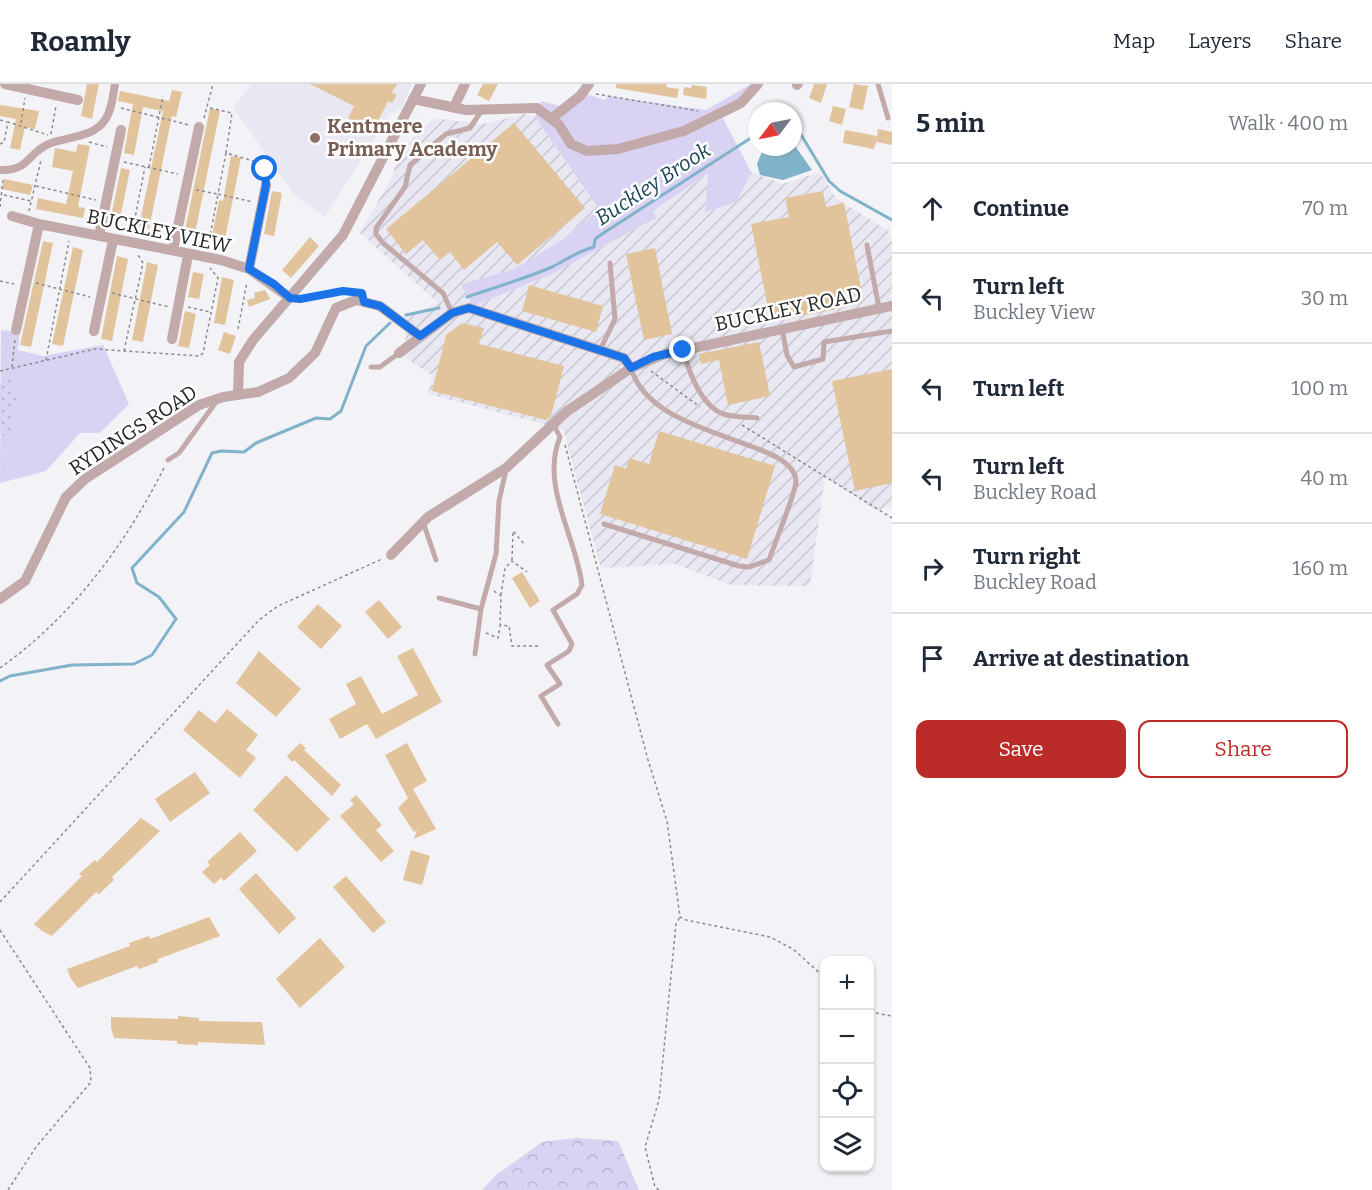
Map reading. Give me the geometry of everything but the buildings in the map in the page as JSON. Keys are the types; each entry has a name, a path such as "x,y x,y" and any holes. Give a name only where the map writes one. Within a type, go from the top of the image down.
{"street":[{"path":"5,84 78,100"},
{"path":"2,170 19,169 45,146 74,138 105,121 115,84"},
{"path":"238,395 239,362 343,235 421,84"},
{"path":"454,107 465,84"},
{"path":"413,99 482,110 537,108 559,125 570,144 587,151 618,149 654,141 717,117 741,104 758,84"},
{"path":"551,119 586,88"},
{"path":"173,250 198,128"},
{"path":"99,236 121,130"},
{"path":"249,269 266,185"},
{"name":"BUCKLEY VIEW","path":"12,216 113,240 173,250 249,269 274,284 290,298"},
{"path":"16,330 39,224"},
{"path":"94,331 113,240"},
{"path":"172,339 188,255"},
{"name":"RYDINGS ROAD","path":"0,599 25,581 66,497 85,479 199,405 219,398 258,392 289,378 315,353 336,308 356,300 380,306 420,336"},
{"name":"BUCKLEY ROAD","path":"392,555 423,522 507,468 590,394 653,357 892,306"},
{"path":"399,353 452,313 469,308 624,358 631,368"}],"lane":[{"path":"878,84 888,118"},
{"path":"452,313 443,293 383,243 376,234 376,228 405,187 410,165 446,134 470,128 482,110"},
{"path":"867,245 879,309"},
{"path":"599,351 615,318 610,263"},
{"path":"782,329 787,355 794,368 823,359 824,342 892,331"},
{"path":"683,350 700,392 711,406 723,414 757,418"},
{"path":"371,367 380,367 399,353"},
{"path":"604,524 739,566 762,564 769,560 796,482 791,468 777,456 694,427 664,412 634,381 631,368"},
{"path":"168,460 179,453 219,398"},
{"path":"554,424 560,437 553,458 560,510 582,585 577,594 553,610 572,644 569,651 547,665 560,684 541,696 558,724"},
{"path":"475,654 477,628 496,554 499,501 507,468"},
{"path":"423,522 436,560"},
{"path":"439,598 481,609"}],"path":[{"path":"111,105 198,128 202,126 213,84"},
{"path":"586,88 698,111"},
{"path":"27,89 20,128 51,136 59,95"},
{"path":"148,168 163,96"},
{"path":"0,371 95,349 200,356 204,353 218,278 205,258 232,113 210,108"},
{"path":"0,120 21,124"},
{"path":"0,144 4,142 8,122"},
{"path":"74,138 218,194 262,204"},
{"path":"27,220 45,146"},
{"path":"226,153 258,162 265,169 266,185"},
{"path":"124,351 143,263 130,242 145,167"},
{"path":"0,207 3,195 2,170"},
{"path":"35,186 106,202"},
{"path":"3,195 32,201"},
{"path":"46,360 72,231"},
{"path":"238,329 249,269"},
{"path":"0,281 211,313"},
{"path":"290,298 300,299 343,291 353,292"},
{"path":"12,368 16,330"},
{"path":"642,363 706,412"},
{"path":"740,423 892,518"},
{"path":"560,437 567,448 648,760 667,821 680,917 676,924 659,1100 645,1147 655,1187 659,1190"},
{"path":"0,668 46,630 103,570 146,504 168,460"},
{"path":"477,628 498,638 505,568 512,561 513,531 525,545"},
{"path":"0,902 259,620 278,606 392,555"},
{"path":"512,561 527,572"},
{"path":"487,588 501,596"},
{"path":"500,625 509,627 512,646 539,646"},
{"path":"680,917 770,937 793,949 820,973"},
{"path":"0,930 90,1068 91,1082 36,1147 8,1190"},
{"path":"874,1013 892,1016"}],"shaded area":[{"name":"Kentmere Primary Academy","path":"252,84 412,84 401,109 391,113 325,217 295,196 233,107"},
{"path":"524,114 535,117 599,209 563,239 515,270 462,284 473,306 552,274 655,218 653,211 708,173 705,212 737,202 751,172 782,184 820,172 837,199 889,231 892,242 892,507 875,510 825,476 810,586 731,585 675,564 601,568 563,429 428,394 432,375 405,358 406,316 438,303 360,233 393,175 397,153 434,118 483,124"}],"green space":[{"path":"751,84 739,101 687,135 723,118 751,172 737,202 705,212 708,173 653,211 656,218 552,274 473,306 461,284 515,269 563,239 599,209 535,117 541,101 571,109 587,94 605,100 608,96 706,110"},
{"path":"1,330 20,332 18,350 43,356 103,345 129,404 100,433 80,433 46,471 0,483"},
{"path":"13,379 16,400 9,436 3,436 3,427 0,427 0,383"},
{"path":"577,1138 618,1141 639,1190 482,1190 495,1176 542,1142"}],"water":[{"path":"760,156 802,156 812,170 783,180 760,175 757,164"}],"waterway":[{"name":"Buckley Brook","path":"802,136 829,181 840,191 892,220"},
{"name":"Buckley Brook","path":"467,297 552,267 577,253 594,247 595,239 605,232 748,140"},
{"name":"Buckley Brook","path":"406,315 439,308"},
{"name":"Buckley Brook","path":"0,681 10,676 72,665 134,664 152,655 176,619 159,597 137,583 132,568 184,512 212,453 244,452 256,443 316,418 330,419 341,411 366,346 390,323"}],"place":[{"name":"Kentmere Primary Academy","path":"315,138"}],"route":[{"path":"265,169 266,185 249,269 274,284 290,298 300,299 343,291 362,293 364,302 380,306 420,336 452,313 469,308 592,350 624,358 631,368 653,357 683,350"}]}
